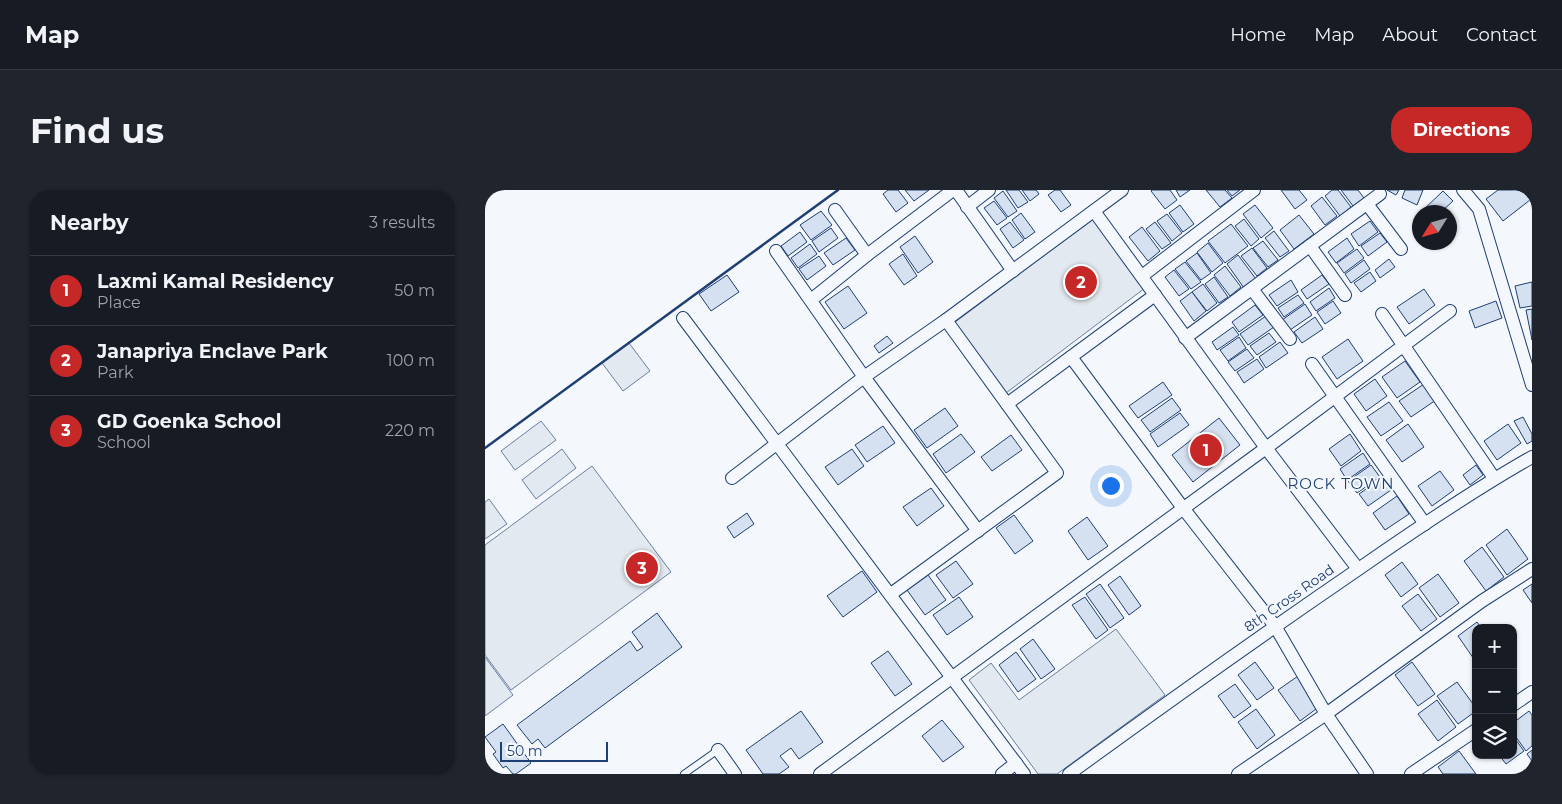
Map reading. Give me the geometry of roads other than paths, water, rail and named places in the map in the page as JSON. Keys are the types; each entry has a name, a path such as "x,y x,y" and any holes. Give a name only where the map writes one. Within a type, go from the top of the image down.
{"street":[{"path":"811,300 867,255 954,190 1013,271"},
{"path":"967,207 989,190"},
{"path":"731,478 864,377 946,320 1122,190"},
{"path":"1142,276 1254,190"},
{"path":"1463,190 1479,209 1532,385"},
{"path":"1185,338 1380,194"},
{"path":"1367,204 1401,249"},
{"path":"835,210 867,255"},
{"path":"1094,211 1185,338 1358,569"},
{"path":"1310,246 1345,295"},
{"path":"776,252 864,377 978,531"},
{"path":"1252,289 1290,339"},
{"path":"1007,404 1155,295"},
{"path":"820,774 1267,448 1450,311"},
{"path":"1382,314 1495,478"},
{"path":"683,318 1024,774"},
{"path":"891,594 1057,473 946,320"},
{"path":"1071,357 1183,508 1275,626 1326,714 1367,774"},
{"path":"1312,364 1425,524"},
{"name":"8th Cross Road","path":"1069,774 1275,626 1358,569 1495,478 1532,457"},
{"path":"1238,774 1326,714 1482,600 1532,570"},
{"path":"1517,702 1532,692"},
{"path":"1411,774 1472,733"},
{"path":"717,750 735,774"},
{"path":"1002,774 1016,763"}],"lane":[{"path":"684,774 717,750"}],"place":[{"name":"Janapriya Enclave Park","path":"1081,282"},
{"name":"Laxmi Kamal Residency","path":"1206,450"},
{"name":"GD Goenka School","path":"642,568"}],"district":[{"name":"ROCK TOWN","path":"1341,484"}]}
